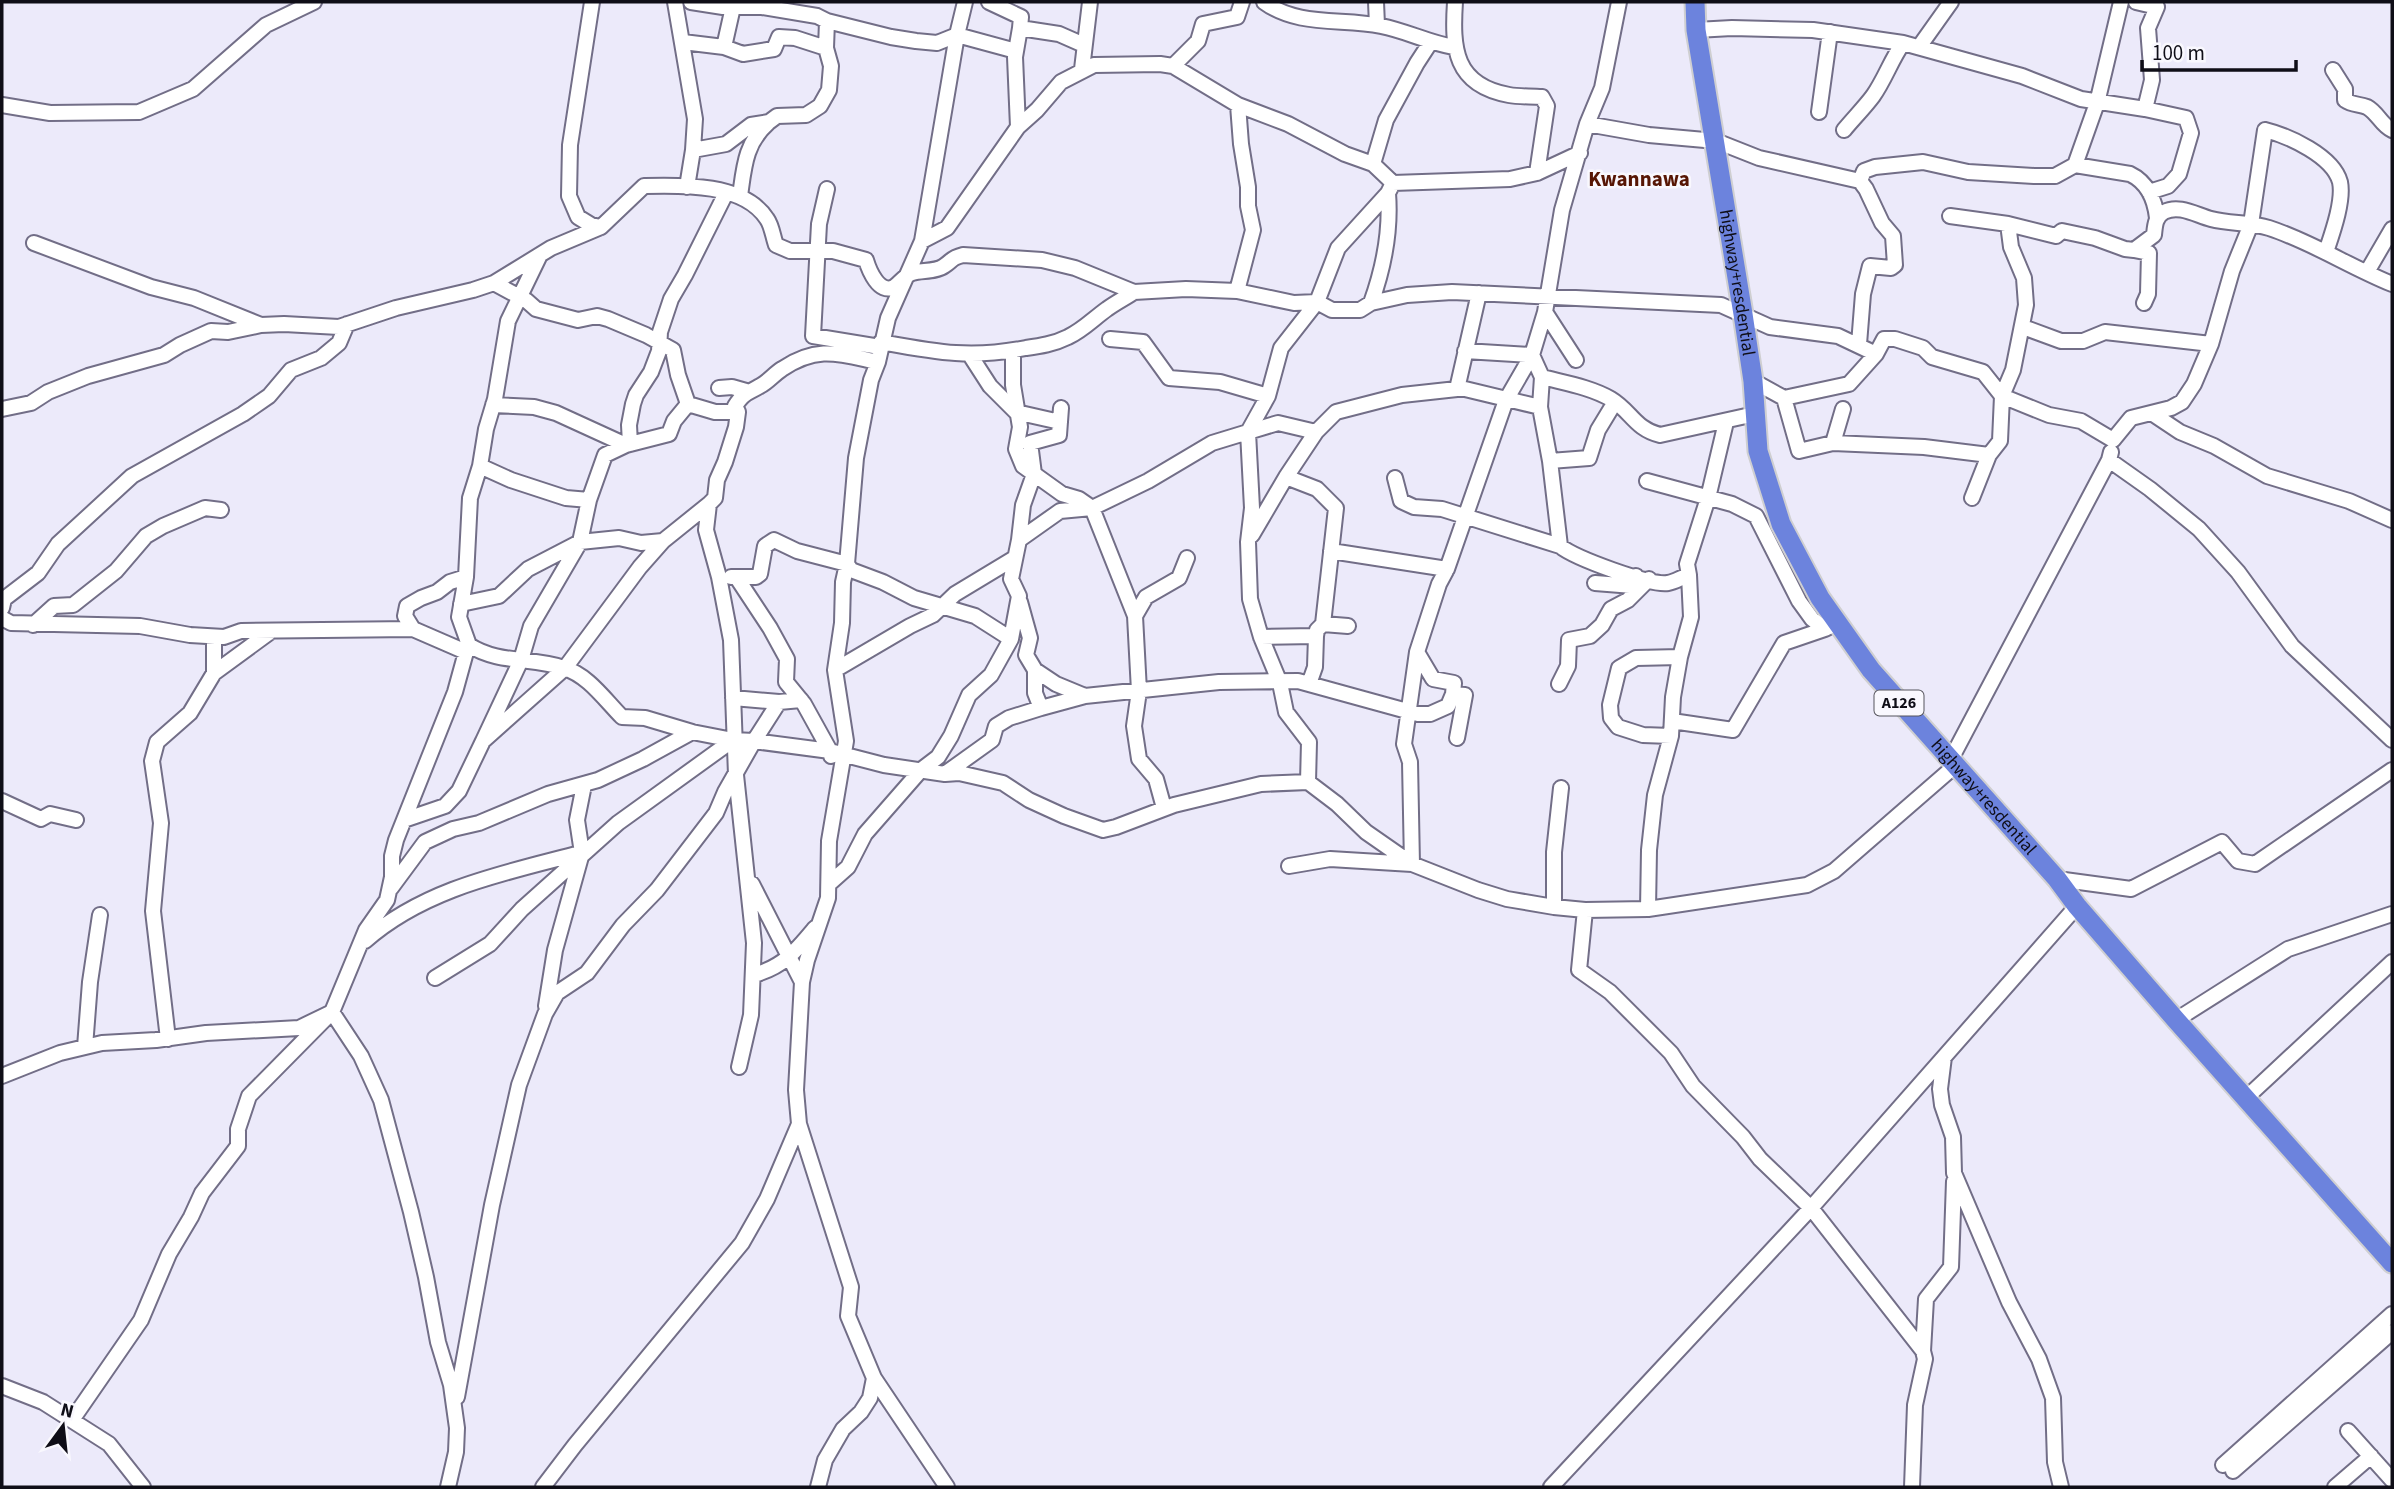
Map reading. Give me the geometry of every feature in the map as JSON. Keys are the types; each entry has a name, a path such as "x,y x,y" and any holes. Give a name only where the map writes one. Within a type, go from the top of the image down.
{"highway":[{"name":"highway+resdential","path":"1695,2 1696,30 1753,381 1758,451 1781,524 1820,598 1831,626 2057,879 2077,906 2176,1020 2392,1264"}],"street":[{"path":"2,105 50,113 139,112 193,89 266,25 314,2"},
{"path":"592,2 570,145 569,196 578,216 591,225 601,226"},
{"path":"675,2 694,105 694,150 687,187"},
{"path":"691,2 822,13 891,37 937,43 957,35 1016,51"},
{"path":"837,754 846,741 835,670 842,623 843,582 847,564 856,458 871,380 893,303 909,274 922,241 965,2"},
{"path":"989,2 1084,45"},
{"path":"1082,69 1090,2"},
{"path":"1173,66 1198,41 1203,23 1237,17 1242,2"},
{"path":"1264,2 1302,17 1377,25 1408,32 1430,43 1454,47"},
{"path":"1376,2 1377,25"},
{"path":"1455,2 1454,47 1466,75 1480,85 1509,95 1542,97 1547,106 1537,173"},
{"path":"1412,864 1410,762 1404,744 1417,652 1506,400 1532,355 1545,312 1562,210 1587,124 1602,88 1619,2"},
{"path":"1919,47 1951,2"},
{"path":"2075,165 2097,103 2120,2"},
{"path":"2136,2 2157,7 2148,28 2152,80 2145,109"},
{"path":"724,47 733,7"},
{"path":"628,444 633,404 651,372 671,299 733,195 756,133 777,116 806,115 820,106 829,90 831,66 822,13"},
{"path":"1018,127 1016,51 1021,15"},
{"path":"1696,30 1744,28 1830,32 1903,43 2022,76 2097,103 2186,118 2191,133 2179,174 2168,186 2149,192"},
{"path":"1818,112 1830,32"},
{"path":"683,42 724,47 743,54 774,49 779,37 795,38 826,48"},
{"path":"1373,163 1386,120 1416,63 1430,43"},
{"path":"1844,130 1872,97 1882,82 1889,63 1903,43"},
{"path":"922,241 947,228 1018,127 1061,82 1094,65 1160,64 1173,66 1238,105 1288,124 1345,154 1373,163 1390,188 1389,227 1383,270 1371,303"},
{"path":"2333,70 2345,89 2345,100 2365,106 2392,130"},
{"path":"1237,292 1254,230 1248,206 1238,105"},
{"path":"694,150 726,144 751,125 769,122"},
{"path":"1587,124 1682,139 1716,141 1759,158 1860,181 1867,189 1882,223 1893,236 1895,265 1891,268 1870,266 1863,294 1859,344"},
{"path":"2097,429 2115,426 2131,418 2152,414 2182,402 2194,384 2211,344 2232,271 2251,224 2265,130 2282,134 2311,150 2332,169 2340,182 2339,204 2326,252"},
{"path":"1308,782 1308,742 1286,712 1280,683 1261,637 1250,599 1248,542 1252,508 1248,432 1268,396 1281,348 1317,302 1338,248 1390,188 1510,179 1537,173 1580,153"},
{"path":"1860,181 1864,171 1910,162 1941,164 1968,172 2034,176 2055,176 2075,165 2130,174 2149,192 2157,218 2154,235 2134,250"},
{"path":"2168,186 2182,209"},
{"path":"2,409 31,403 48,392 88,376 164,355 211,331 228,332 261,325 284,324 339,327 396,308 494,283 551,248 601,226 644,187 707,187 733,195 762,212 769,222 776,245 790,251 819,250 866,260 870,272 880,286 886,288 894,287 909,274 943,267 951,258 963,255 1042,260 1075,268 1134,292"},
{"path":"827,190 819,224 813,336 924,351 991,355 1067,338 1089,326 1107,309 1134,292 1166,289 1237,292 1294,303 1317,302 1332,310 1360,310 1371,303 1407,295 1479,293 1721,305 1770,327 1838,336 1876,354"},
{"path":"2157,218 2168,210 2182,209 2211,219 2276,230 2392,284"},
{"path":"1950,216 2008,224 2056,236 2062,231 2073,233 2110,242 2125,249 2149,253 2148,294 2144,303"},
{"path":"1972,498 1989,455 2000,441 2002,396 2012,370 2026,305 2024,278 2011,247 2008,224"},
{"path":"2367,272 2392,229"},
{"path":"34,243 151,286 194,298 261,325"},
{"path":"72,1420 141,1320 169,1254 202,1193 238,1146 238,1129 249,1096 332,1013 366,930 387,900 392,856 455,692 467,649 459,618 466,577 470,498 494,405 508,321 540,256"},
{"path":"494,283 536,309 578,320 597,316 608,319 673,350 688,404"},
{"path":"1457,389 1479,293"},
{"path":"1545,312 1576,360"},
{"path":"2,608 4,599 38,573 58,544 132,476 243,414 269,396 291,370 321,358 339,343 347,324"},
{"path":"2023,327 2061,341 2083,341 2105,332 2211,344"},
{"path":"1110,339 1143,342 1169,378 1220,382 1268,396"},
{"path":"1753,381 1784,398 1849,384 1876,354 1884,339 1895,339 1923,348 1932,357 1983,372 2002,396 2049,415 2071,418 2097,429 2113,440"},
{"path":"1013,351 1016,412 1020,427 1016,449 1023,467 1062,494 1079,499 1092,508 1135,616 1139,691 1134,726 1139,759 1156,779 1164,808"},
{"path":"1465,351 1532,355"},
{"path":"483,741 565,668 640,567 663,541 715,498 717,480 736,427 738,412 735,406 746,391 760,386 782,369 816,354 827,352 878,362"},
{"path":"970,355 990,386 1016,412 1061,415 1059,435 1030,443 1034,474 1023,506 1011,579 1019,596 1030,638 1026,655 1035,670 1056,684 1085,696"},
{"path":"1532,355 1542,377 1540,407 1550,461 1560,547"},
{"path":"1542,377 1598,391 1615,401 1645,432 1660,435 1755,414"},
{"path":"719,388 732,387 746,391"},
{"path":"1248,542 1316,432 1336,412 1392,397 1457,389 1540,407"},
{"path":"1784,398 1799,451 1833,443 1924,446 1989,455"},
{"path":"1550,461 1589,458 1598,429 1615,401"},
{"path":"688,404 715,412 738,412"},
{"path":"404,820 444,806 459,790 521,660 531,626 580,542 589,500 605,455 628,444 669,434 674,421 688,404"},
{"path":"494,405 534,407 556,413 628,444"},
{"path":"1833,443 1843,409"},
{"path":"2152,414 2180,432 2214,446 2267,476 2349,501 2392,520"},
{"path":"2,618 11,623 33,625 140,626 190,635 224,637 241,631 413,629 495,658 565,668 586,680 622,717 645,718 692,732 733,740 837,754 945,774 959,773 1003,783 1029,800 1103,830 1116,828 1164,808 1261,784 1308,782 1337,804 1366,832 1412,864 1507,899 1586,910 1648,909 1807,885 1834,871 1953,763 2109,460 2113,440 2131,418"},
{"path":"1648,909 1649,850 1655,795 1672,729 1673,697 1691,617 1687,564 1708,498 1726,422"},
{"path":"1019,540 1060,511 1092,508 1148,481 1212,443 1278,423 1316,432"},
{"path":"2109,460 2159,495 2199,529 2238,572 2292,646 2392,740"},
{"path":"480,466 511,480 566,498 589,500"},
{"path":"1286,477 1317,489 1336,508 1315,667 1308,684"},
{"path":"1395,478 1401,501 1414,507 1442,509 1560,547 1596,564 1642,577 1668,583 1689,575"},
{"path":"1647,481 1732,504 1756,516 1799,601 1812,619 1831,626"},
{"path":"709,504 706,530 719,577 731,640 733,740 754,943 751,1015 739,1067"},
{"path":"33,625 54,606 73,605 116,571 146,536 205,508 221,510"},
{"path":"461,604 499,596 528,569 580,542 619,538 641,543 663,541"},
{"path":"719,577 756,578 760,574 765,546 774,540 797,551 847,564 851,570 914,598 975,616 1012,639"},
{"path":"1331,551 1447,569"},
{"path":"1135,616 1146,597 1179,578 1187,558"},
{"path":"835,670 933,615 955,594 1013,559"},
{"path":"413,629 405,615 407,606 421,597 437,592 450,582 466,577"},
{"path":"1595,583 1633,586 1642,577"},
{"path":"1559,684 1569,666 1569,640 1590,636 1602,625 1611,609 1628,600 1642,577"},
{"path":"737,578 787,659 786,682 837,754 840,781 829,841 828,898 802,982 796,1090 799,1125 851,1287 848,1316 874,1378 947,1487"},
{"path":"830,883 848,867 865,834 921,770 938,757 950,740 969,695 991,675 1012,639 1019,596"},
{"path":"1261,637 1348,626"},
{"path":"1680,657 1636,658 1619,668 1610,705 1611,718 1618,727 1643,735 1672,729 1733,730 1784,643 1831,626"},
{"path":"168,1039 153,911 161,823 152,761 157,742 190,713 214,673 270,632"},
{"path":"214,636 214,673"},
{"path":"945,774 992,740 996,726 1009,718 1085,696 1219,682 1298,681 1409,712 1430,714 1448,706 1454,694 1454,683 1433,679 1417,652"},
{"path":"1035,670 1035,694 1041,708"},
{"path":"1454,694 1465,695 1457,738"},
{"path":"733,698 779,702 801,700"},
{"path":"454,1406 492,1205 519,1085 545,1014 557,993 587,974 623,925 657,890 716,813 725,792 779,702"},
{"path":"388,892 425,842 453,829 510,812 548,794 584,785 643,759 692,732"},
{"path":"435,978 490,944 522,909 618,822 733,740"},
{"path":"2057,879 2131,889 2222,842 2238,861 2255,864 2392,770"},
{"path":"545,1014 555,950 582,853 577,820 584,785"},
{"path":"1553,907 1561,788"},
{"path":"2,801 41,819 50,814 76,820"},
{"path":"359,946 376,931 432,898 476,880 582,853"},
{"path":"1289,866 1331,859 1412,864"},
{"path":"748,877 802,982"},
{"path":"1551,1487 1811,1208 2077,906"},
{"path":"1586,910 1579,970 1610,992 1671,1053 1693,1086 1744,1137 1760,1159 1811,1208 1923,1352"},
{"path":"2176,1020 2288,949 2392,914"},
{"path":"85,1047 90,982 100,915"},
{"path":"754,975 774,970 791,957 820,922"},
{"path":"2246,1098 2392,962"},
{"path":"2,1076 60,1053 85,1047 206,1033 299,1028 332,1013"},
{"path":"332,1013 361,1056 381,1100 426,1277 438,1342 452,1385 457,1428 456,1452 448,1487"},
{"path":"1912,1487 1915,1405 1925,1359 1923,1352 1926,1299 1951,1267 1953,1138 1942,1105 1940,1089 1945,1056"},
{"path":"543,1487 742,1243 766,1199 799,1125"},
{"path":"1954,1173 2009,1302 2039,1359 2053,1398 2055,1462 2061,1487"},
{"path":"2392,1314 2228,1468 2392,1332"},
{"path":"818,1487 825,1460 843,1429 861,1412 870,1398 874,1378"},
{"path":"2,1386 43,1402 109,1444 143,1487"},
{"path":"2348,1431 2392,1480"},
{"path":"2335,1487 2371,1456"}],"district":[{"name":"Kwannawa","path":"1639,179"}]}
